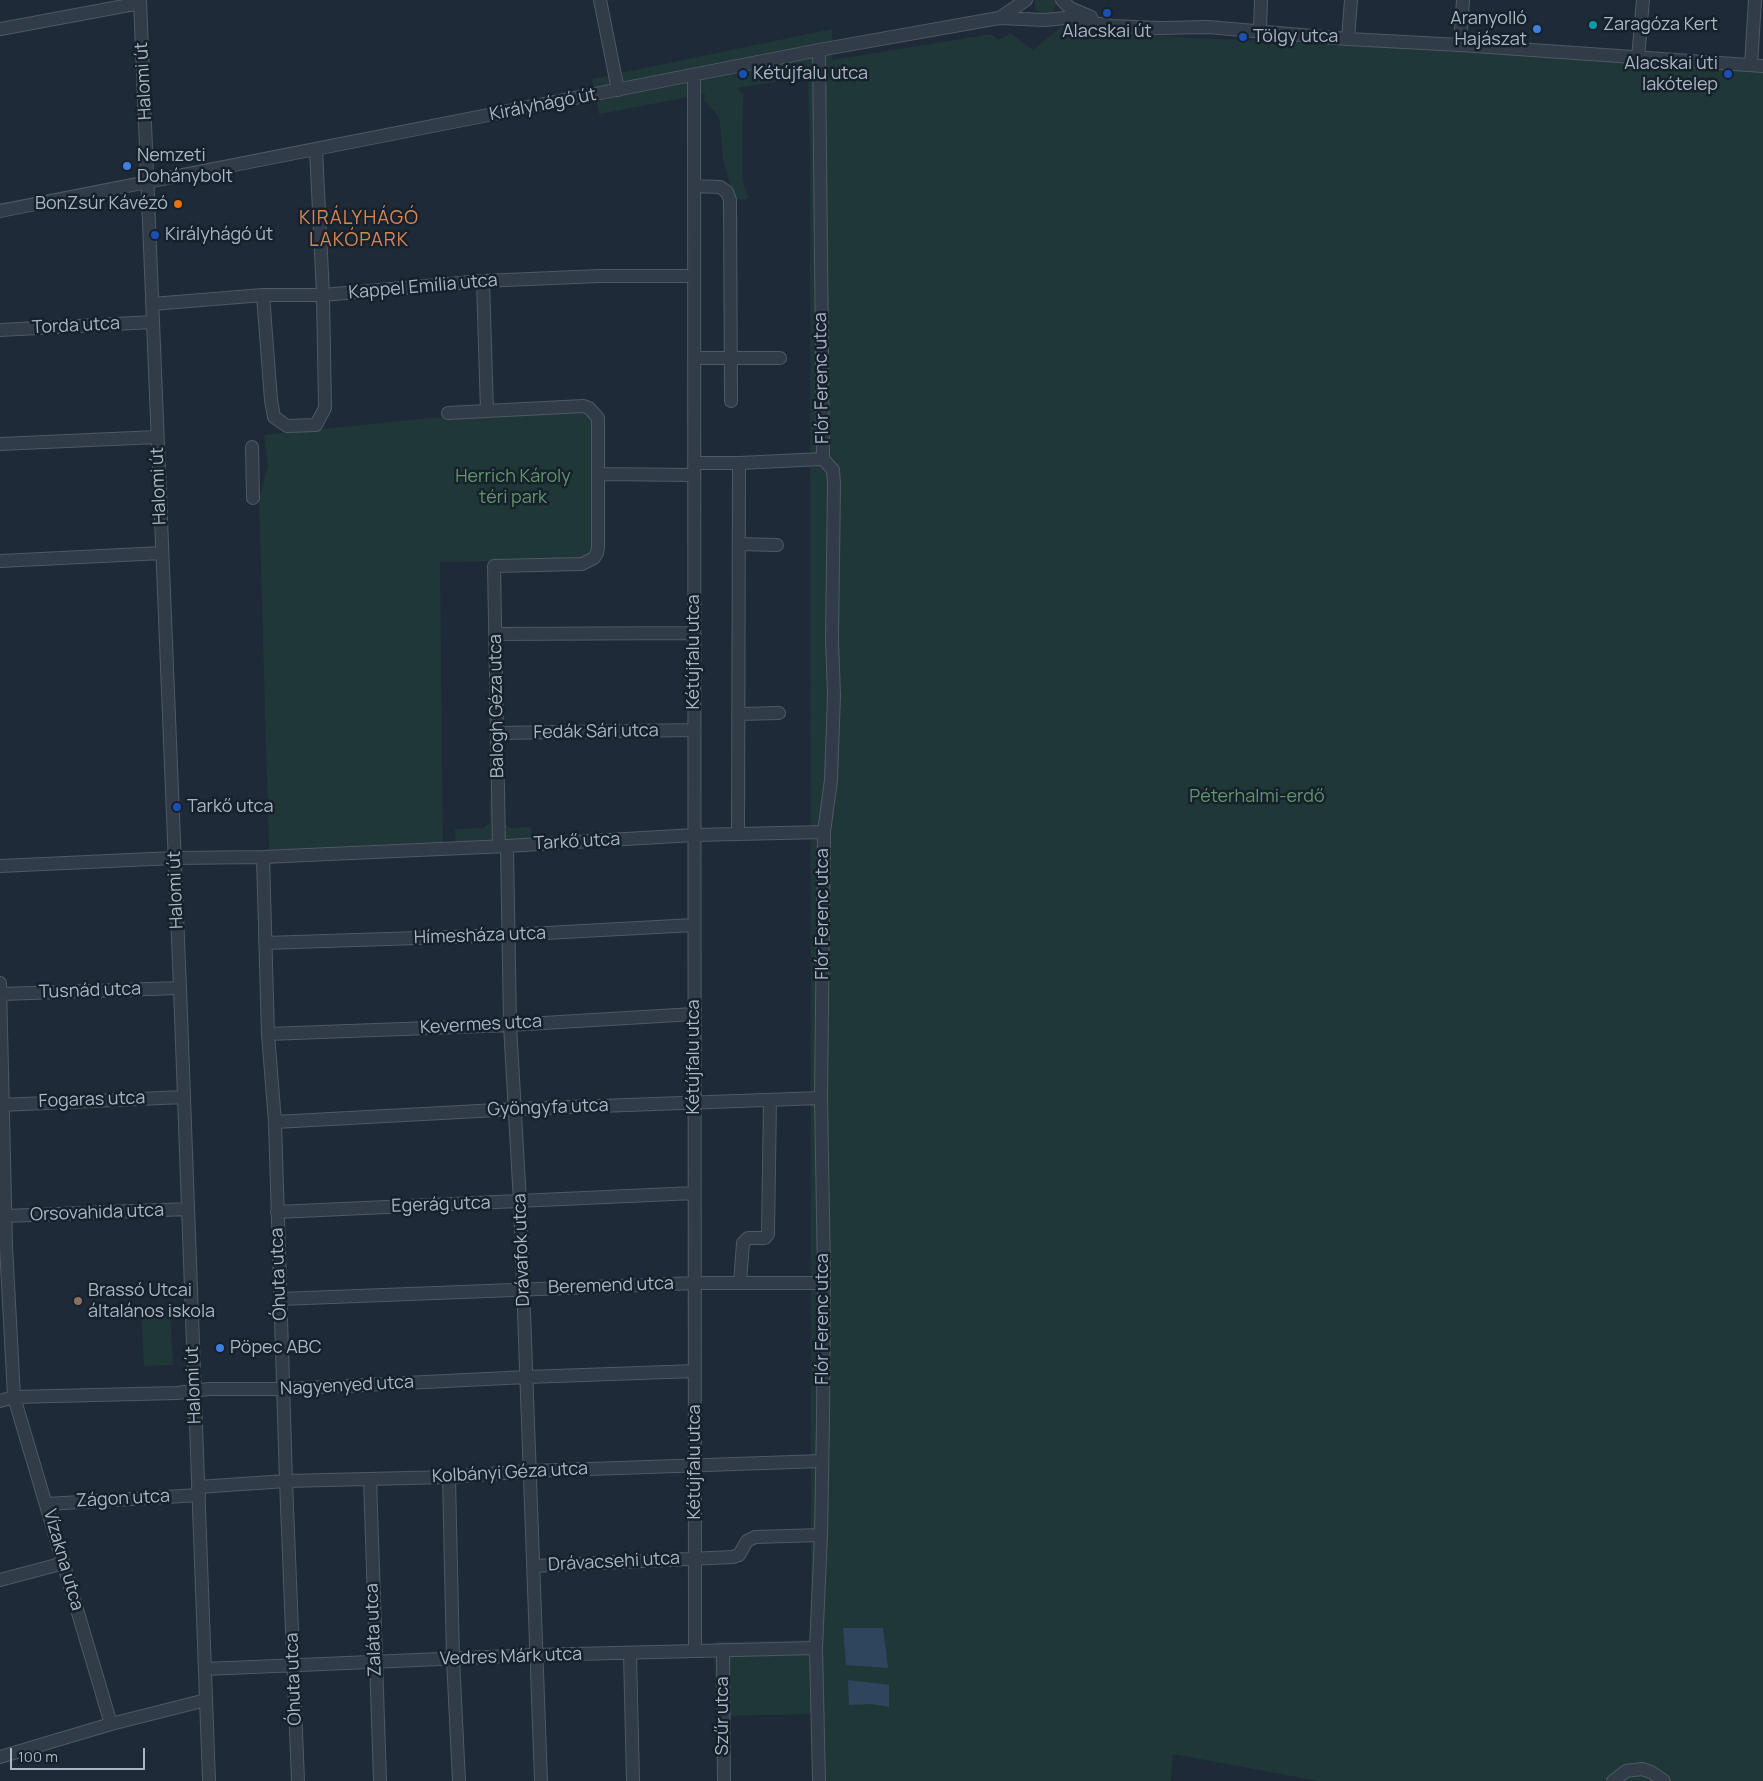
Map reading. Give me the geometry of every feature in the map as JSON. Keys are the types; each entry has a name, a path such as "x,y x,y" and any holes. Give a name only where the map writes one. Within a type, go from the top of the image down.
{"street":[{"path":"600,0 618,90"},
{"name":"Királyhágó út","path":"999,18 1028,0 1031,13 1043,19"},
{"path":"1043,19 1058,14 1062,6 1062,0"},
{"path":"1062,0 1076,11 1092,17 1163,23 1185,28"},
{"path":"1260,31 1261,0"},
{"path":"1348,39 1351,0"},
{"path":"1460,45 1464,0"},
{"path":"1638,58 1643,0"},
{"path":"1043,19 1065,18 1110,26 1208,27 1348,39 1757,66 1755,0"},
{"path":"0,29 140,1"},
{"name":"Halomi út","path":"140,1 180,988 209,1781"},
{"name":"Királyhágó út","path":"0,212 819,50 999,18 1043,19"},
{"name":"Flór Ferenc utca","path":"819,50 823,459 833,470 834,484 832,640 834,695 830,780 824,832 822,1461 816,1648 819,1781"},
{"name":"Kétújfalu utca","path":"694,75 695,1651"},
{"path":"263,296 274,417 287,426 316,425 325,408 323,295 316,149"},
{"path":"694,186 720,187 727,192 730,200 731,401"},
{"name":"Kappel Emília utca","path":"152,304 263,296 323,295 483,281 599,276 694,276"},
{"path":"483,281 487,411"},
{"name":"Torda utca","path":"0,330 153,322"},
{"path":"694,358 780,358"},
{"path":"448,413 583,406 590,408 598,418 598,474 694,469 739,463 823,459"},
{"path":"0,444 157,436"},
{"path":"252,447 253,498"},
{"path":"738,834 739,463"},
{"name":"Balogh Géza utca","path":"503,846 494,566 582,564 594,558 598,548 598,474"},
{"path":"739,544 777,545"},
{"path":"0,561 162,552"},
{"path":"496,634 694,633"},
{"path":"738,714 779,713"},
{"name":"Fedák Sári utca","path":"498,733 694,730"},
{"name":"Tarkő utca","path":"0,866 174,858 263,857 694,835 824,832"},
{"name":"Drávafok utca","path":"503,846 509,935 510,1025 516,1109 531,1471 540,1781"},
{"name":"Óhuta utca","path":"263,857 268,1034 275,1122 286,1481 298,1781"},
{"name":"Hímesháza utca","path":"265,943 509,935 694,925"},
{"name":"Vízakna utca","path":"0,983 1,1105 5,1216 3,1247 14,1397 111,1724"},
{"name":"Tusnád utca","path":"1,994 180,988"},
{"name":"Kevermes utca","path":"268,1034 510,1025 694,1014"},
{"name":"Fogaras utca","path":"1,1105 184,1096"},
{"name":"Gyöngyfa utca","path":"275,1122 516,1109 822,1098"},
{"path":"740,1283 743,1243 748,1238 765,1238 768,1234 770,1100"},
{"name":"Egerág utca","path":"277,1212 694,1193"},
{"name":"Orsovahida utca","path":"5,1216 188,1209"},
{"name":"Beremend utca","path":"280,1300 694,1283 823,1283"},
{"name":"Nagyenyed utca","path":"0,1401 14,1397 284,1389 695,1371"},
{"name":"Kolbányi Géza utca","path":"198,1491 286,1481 449,1477 531,1471 822,1461"},
{"path":"449,1477 453,1659 459,1781"},
{"name":"Zaláta utca","path":"370,1479 380,1781"},
{"name":"Zágon utca","path":"46,1504 198,1491"},
{"name":"Drávacsehi utca","path":"533,1566 737,1556 742,1552 747,1542 755,1537 821,1534"},
{"path":"0,1580 64,1563"},
{"name":"Vedres Márk utca","path":"205,1668 375,1663 535,1655 816,1648"},
{"name":"Szűr utca","path":"723,1650 724,1781"},
{"path":"630,1653 633,1781"},
{"path":"0,1757 111,1724 206,1700"},
{"path":"1613,1780 1626,1771 1642,1769 1651,1772 1664,1781"}],"green space":[{"path":"1034,0 1056,0 1056,6 1051,13 1042,14 1035,9"},
{"name":"Péterhalmi-erdő","path":"1061,27 1190,38 1348,44 1763,72 1763,1781 1318,1781 1173,1754 1171,1781 812,1781 811,1714 716,1716 714,1642 811,1640 810,159 808,77 737,88 743,94 742,173 744,187 749,198 744,200 736,199 732,194 723,158 720,123 718,116 704,100 705,94 599,114 592,79 832,29 832,60 991,34 998,40 1010,33 1033,50"},
{"name":"Herrich Károly téri park","path":"581,410 592,417 593,552 583,559 440,562 443,842 269,850 259,500 268,465 264,435 430,418"},
{"path":"489,799 495,799 497,844 456,846 455,829 483,828 490,822"},
{"path":"505,810 506,825 510,828 531,827 532,843 502,844 501,811"},
{"path":"170,1309 173,1365 144,1366 141,1310"}],"water":[{"path":"843,1628 883,1628 888,1668 846,1665"},
{"path":"848,1680 889,1685 889,1707 872,1704 849,1705"}],"place":[{"name":"Alacskai út","path":"1107,13"},
{"name":"Zaragóza Kert","path":"1593,25"},
{"name":"Aranyolló Hajászat","path":"1537,29"},
{"name":"Tölgy utca","path":"1243,37"},
{"name":"Kétújfalu utca","path":"743,74"},
{"name":"Alacskai úti lakótelep","path":"1728,74"},
{"name":"Nemzeti Dohánybolt","path":"127,166"},
{"name":"BonZsúr Kávézó","path":"178,204"},
{"name":"Királyhágó út","path":"155,235"},
{"name":"Tarkő utca","path":"177,807"},
{"name":"Brassó Utcai általános iskola","path":"78,1301"},
{"name":"Pöpec ABC","path":"220,1348"}],"district":[{"name":"KIRÁLYHÁGÓ LAKÓPARK","path":"359,230"}]}
